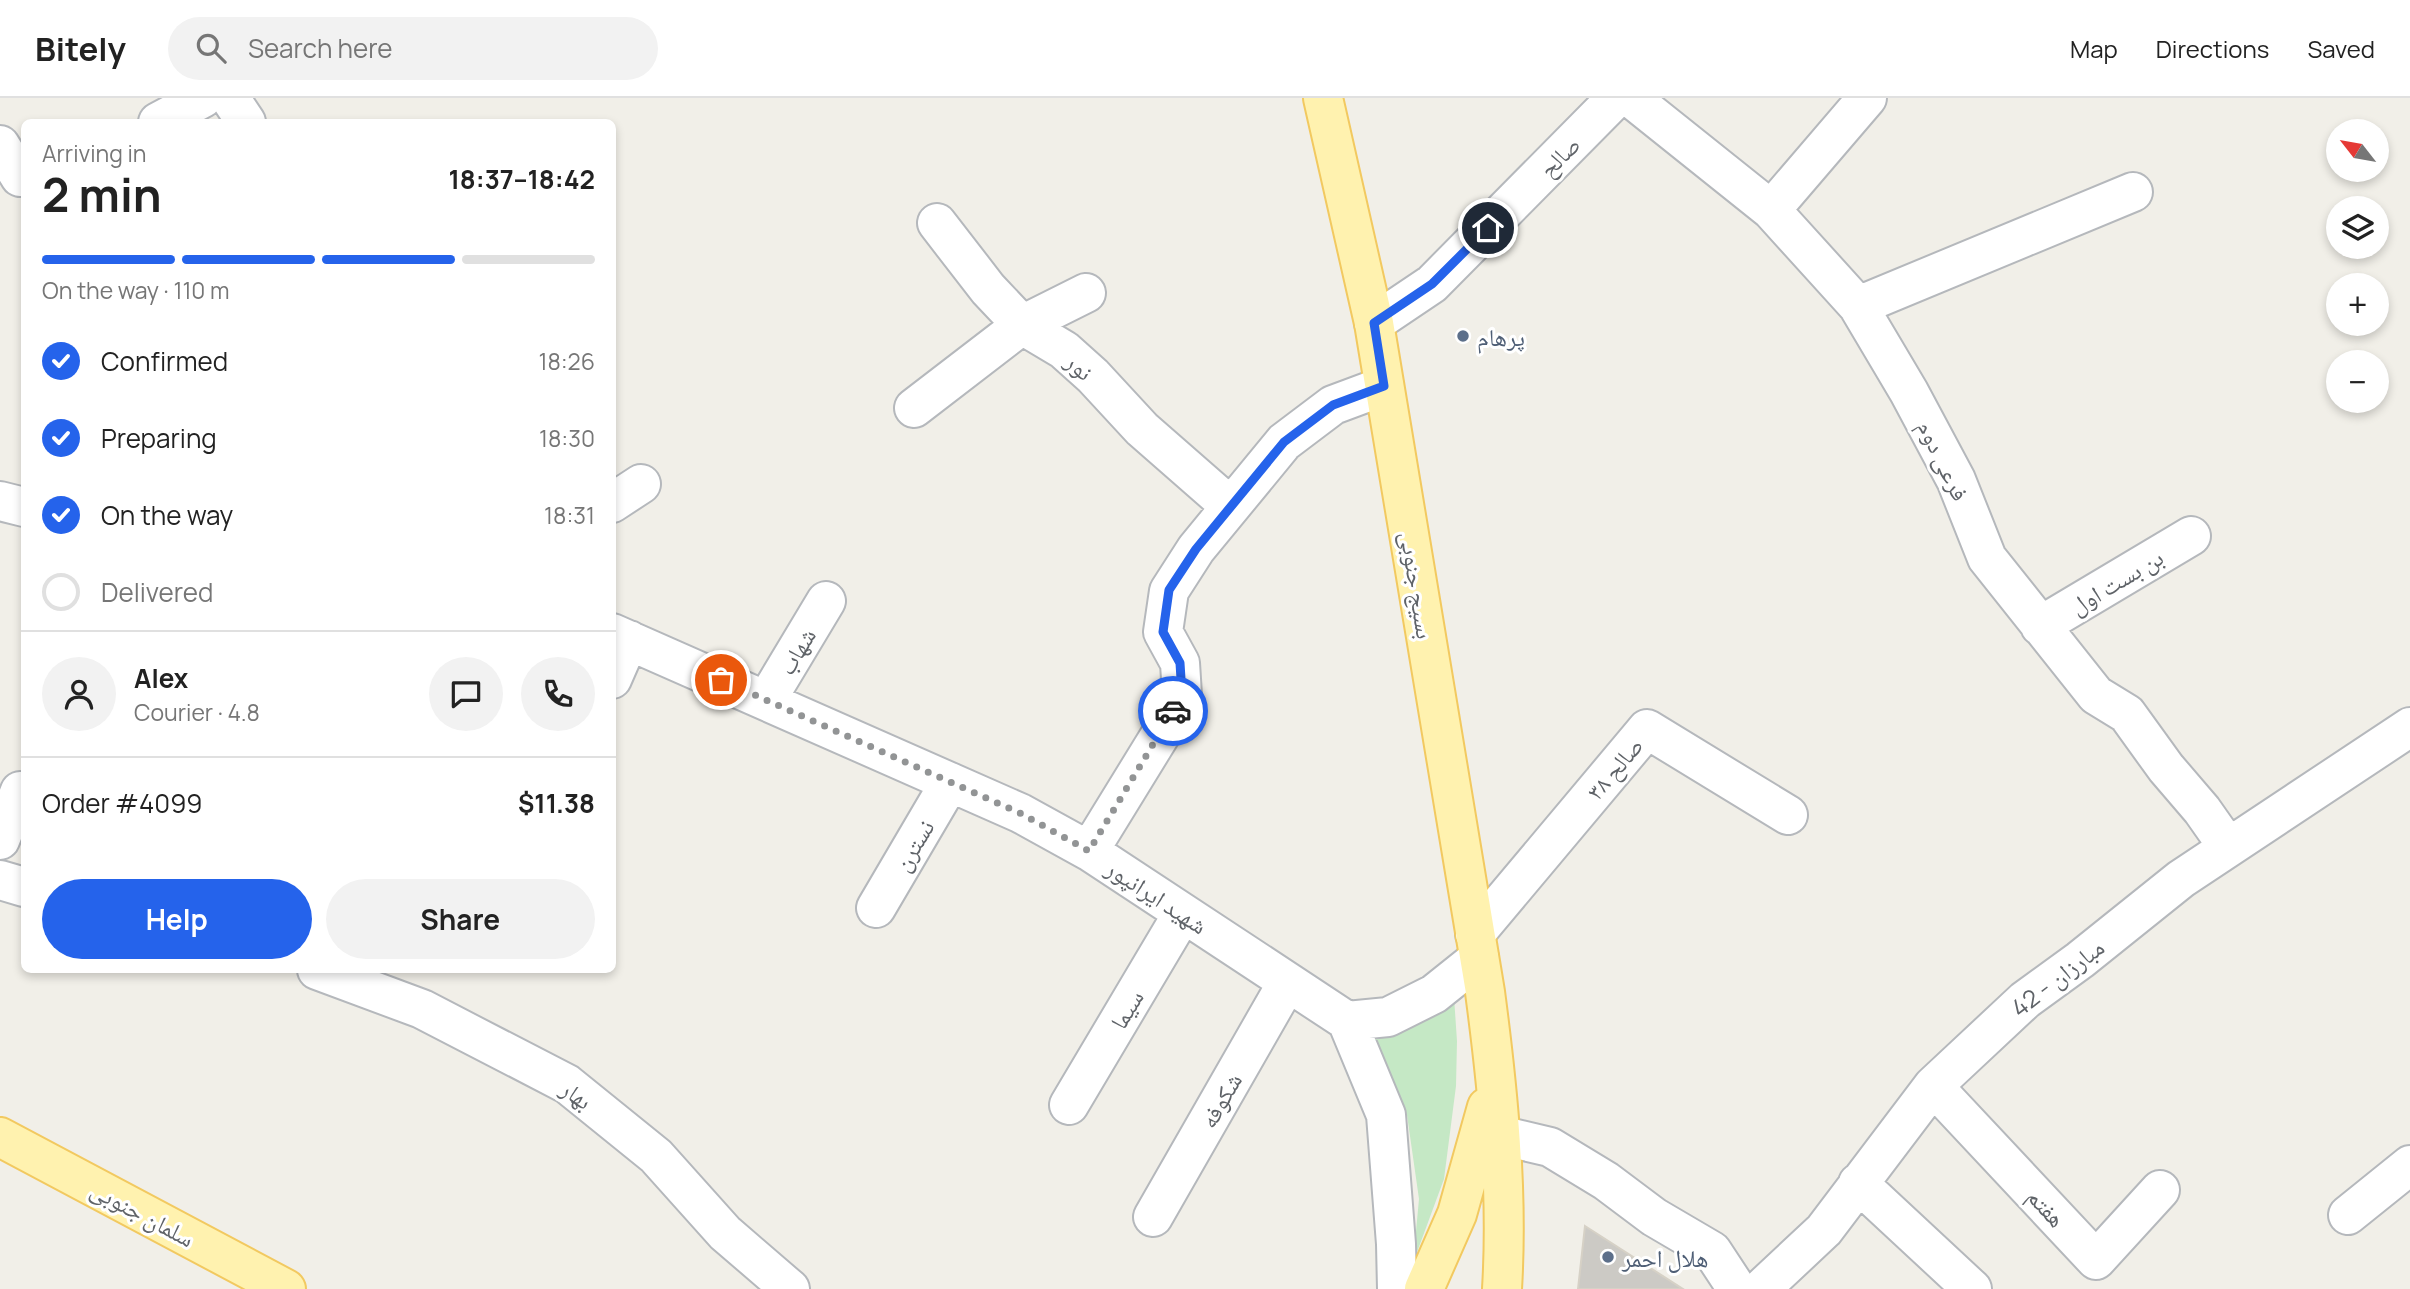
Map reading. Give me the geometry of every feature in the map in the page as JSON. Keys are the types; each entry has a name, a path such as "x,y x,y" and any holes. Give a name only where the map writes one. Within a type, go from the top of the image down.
{"main road":[{"name":"بسیج جنوبی","path":"1324,98 1374,323 1477,946 1496,1074 1505,1242 1502,1289"},
{"path":"1424,1289 1457,1214 1496,1074"},
{"name":"سلمان جنوبی","path":"0,1137 286,1289"}],"street":[{"path":"164,119 203,98"},
{"path":"230,98 244,119"},
{"name":"صالح","path":"1374,323 1432,284 1616,98"},
{"name":"فرعی دوم","path":"1631,98 1772,210 1858,306 1909,392 1956,480 1987,558 2096,695 2127,714 2165,768 2202,810 2228,847"},
{"path":"1772,210 1867,98"},
{"path":"0,145 15,178"},
{"path":"1858,306 2133,192"},
{"name":"نور","path":"936,223 988,289 1022,325 1064,350 1093,376 1142,429 1230,506"},
{"path":"914,408 1022,325 1086,293"},
{"path":"1089,851 1182,695 1180,663 1163,632 1169,590 1196,549 1284,442 1333,405 1384,386"},
{"path":"0,501 21,507"},
{"name":"بن بست اول","path":"2040,626 2191,536"},
{"name":"شهاب","path":"766,701 826,601"},
{"path":"616,660 621,636"},
{"name":"شهید ایرانپور","path":"621,636 1020,813 1089,851 1347,1021"},
{"name":"مبارزان - 42","path":"1761,1289 1824,1230 1933,1086 2025,1000 2080,960 2181,879 2410,727"},
{"name":"صالح ۳۸","path":"1477,946 1647,729 1788,814"},
{"name":"نسترن","path":"876,908 950,782"},
{"path":"0,840 20,791"},
{"path":"0,880 21,886"},
{"name":"سیما","path":"1069,1105 1183,913"},
{"path":"1397,1289 1386,1115 1347,1021 1388,1017 1434,994 1477,946"},
{"name":"بهار","path":"325,973 422,1009 567,1084 656,1156 725,1233 790,1289"},
{"name":"شکوفه","path":"1153,1217 1287,983"},
{"name":"هفتم","path":"1933,1086 2096,1259 2160,1190"},
{"path":"1499,1135 1550,1147 1606,1181 1654,1217 1712,1251 1737,1289"},
{"path":"2348,1215 2410,1165"},
{"path":"1858,1183 1972,1289"}],"green space":[{"path":"1454,997 1456,1086 1444,1179 1413,1263 1419,1199 1407,1115 1374,1037"}],"building":[{"name":"هلال احمر","path":"1585,1226 1683,1289 1578,1289"}],"way so far":[{"path":"721,680 1020,813 1089,851 1173,711"}],"place":[{"name":"پرهام","path":"1463,336"},
{"name":"هلال احمر","path":"1608,1257"}],"route":[{"path":"1173,711 1182,695 1180,663 1163,632 1169,590 1196,549 1284,442 1333,405 1384,386 1374,323 1432,284 1488,228"}]}
